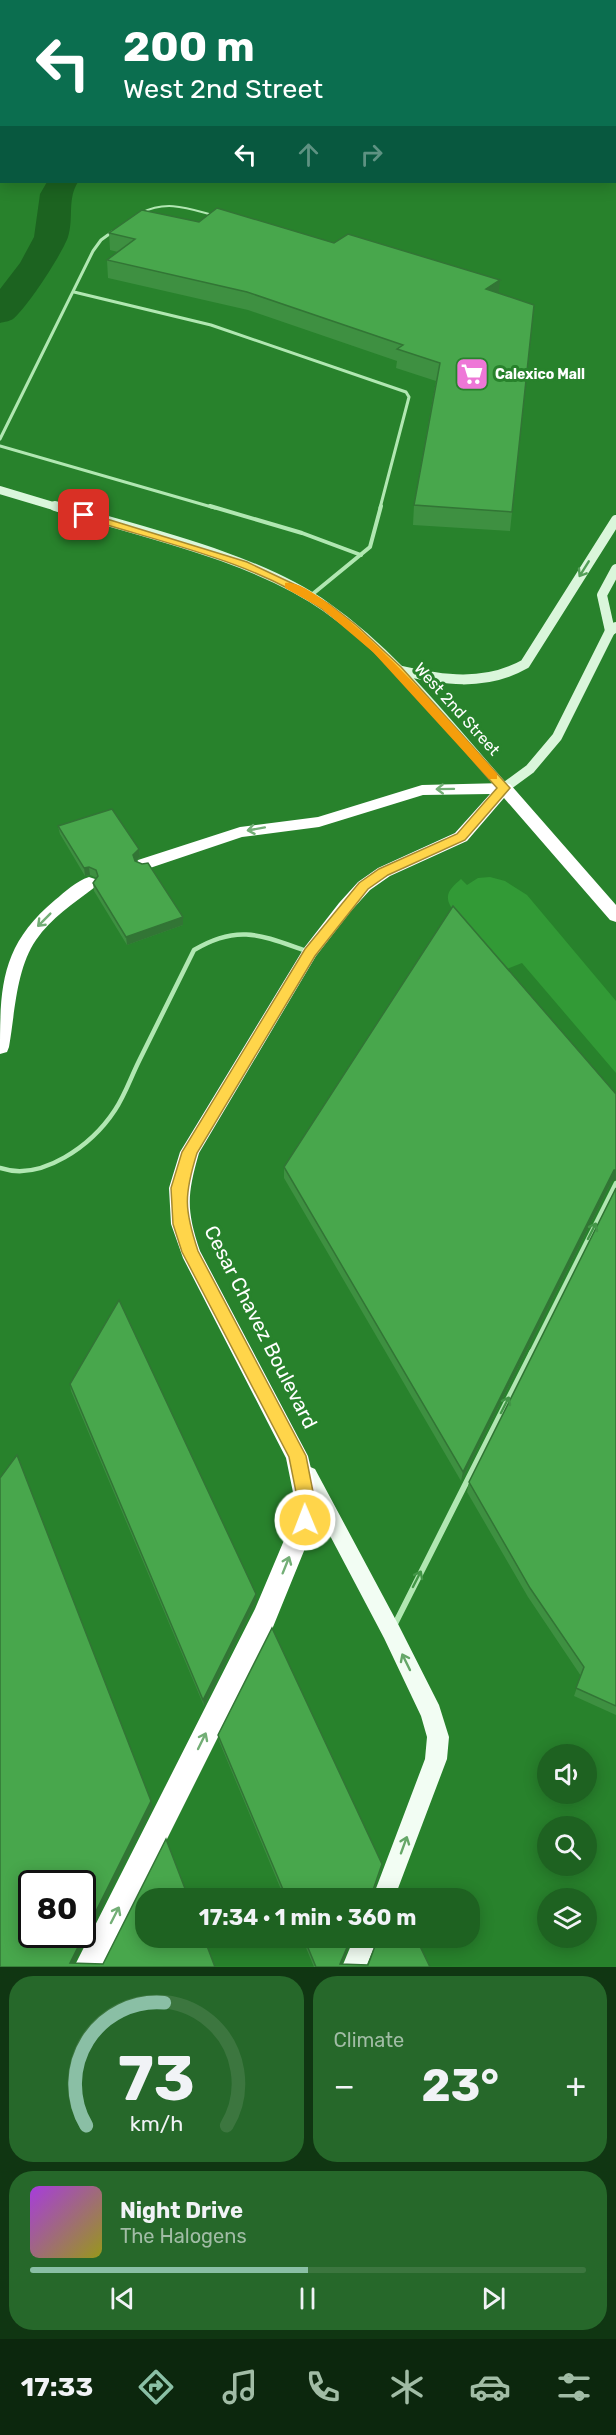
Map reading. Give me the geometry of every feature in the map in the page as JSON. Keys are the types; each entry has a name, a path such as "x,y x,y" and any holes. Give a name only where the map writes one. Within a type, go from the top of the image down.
{"highway":[{"path":"144,864 240,832 319,822 422,790 504,788"},
{"name":"West 2nd Street","path":"504,788 616,916"},
{"name":"Cesar Chavez Boulevard","path":"88,1967 264,1618 305,1520 307,1502 297,1456 190,1252 181,1224 178,1188 190,1152 310,952 364,886 384,872 461,837 504,788"},
{"path":"0,1047 13,977 24,946 40,923 89,883"}],"main road":[{"name":"West 2nd Street","path":"0,490 243,565 309,597 352,627 397,670 504,788"},
{"path":"397,670 450,679 476,679 514,671 525,664 616,520"},
{"name":"Cesar Chavez Boulevard","path":"504,788 530,769 557,738 613,629 602,595 616,569"},
{"path":"297,1456 391,1631 431,1713 438,1737 436,1759 387,1888"},
{"path":"354,1967 362,1948"}],"lane":[{"path":"135,216 160,204 170,204 218,217"},
{"path":"0,440 93,251 101,240 118,228"},
{"path":"74,292 211,325 406,392 409,397 370,547 309,597"},
{"path":"0,446 302,533 361,555"},
{"path":"0,1168 12,1172 28,1172 61,1159 93,1137 115,1110 194,950 204,943 235,933 248,932 310,952"},
{"path":"391,1631 616,1183"}],"green space":[{"path":"490,877 505,881 527,895 616,1001 616,1073 522,963 507,969 451,907 448,895 461,879 467,885 478,878"}],"building":[{"name":"Calexico Mall","path":"217,208 334,243 348,234 500,280 486,289 534,305 512,512 414,505 440,363 397,349 403,345 247,292 107,260 135,239 109,233 142,210 199,222"},
{"path":"112,809 139,849 133,855 135,861 142,864 148,863 183,917 126,937 93,883 98,876 96,870 89,867 84,868 58,826"},
{"path":"453,906 616,1094 616,1170 463,1472 284,1167"},
{"path":"616,1188 616,1706 576,1688 584,1667 530,1588 469,1482"},
{"path":"119,1300 256,1594 203,1700 70,1384"},
{"path":"17,1455 151,1801 96,1911 96,1870 18,1870 18,1948 78,1948 70,1963 103,1964 135,1901 135,1948 208,1948 215,1967 0,1967 0,1478"},
{"path":"272,1628 382,1864 374,1888 282,1888 218,1735"},
{"path":"166,1839 185,1888 141,1888"},
{"path":"308,1948 347,1948 340,1964 368,1965 374,1948 421,1948 430,1967 316,1967"}],"waterway":[{"path":"0,312 47,247 53,230 56,194 61,183"}],"slow traffic":[{"path":"289,586 325,606 377,650 493,776"}],"place":[{"name":"Calexico Mall","path":"472,374"}],"route":[{"path":"84,515 243,565 271,576 325,606 352,627 397,670 504,788 461,837 384,872 364,886 345,907 310,952 190,1152 178,1188 181,1224 190,1252 297,1456 307,1502 305,1520"}]}
